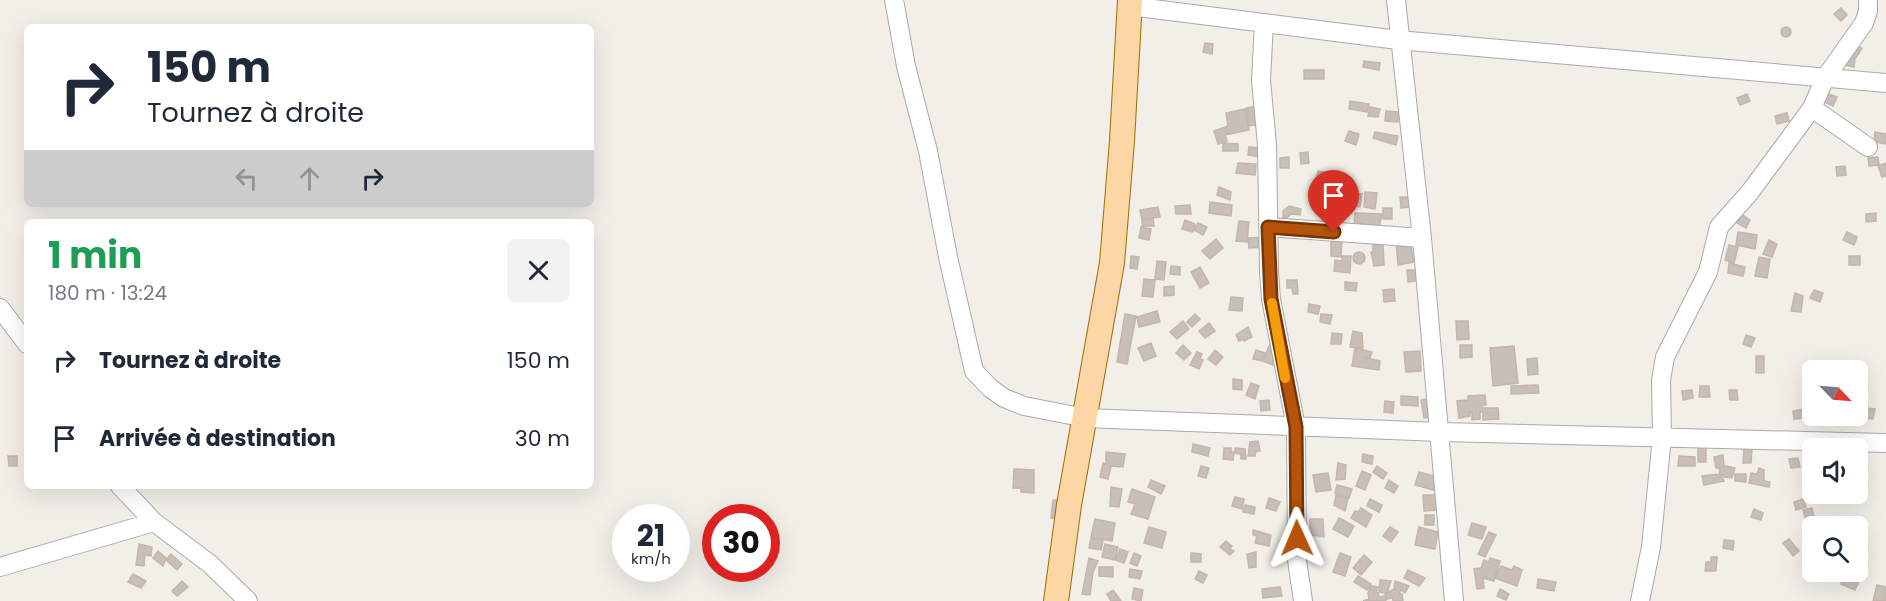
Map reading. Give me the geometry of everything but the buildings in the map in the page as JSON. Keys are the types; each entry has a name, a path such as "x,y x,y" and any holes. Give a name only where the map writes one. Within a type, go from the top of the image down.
{"main road":[{"path":"1056,601 1069,505 1112,263 1130,3"}],"street":[{"path":"894,0 906,66 928,152 948,257 974,371 990,388 1004,398 1024,406 1086,418 1440,432 1886,443"},
{"path":"1396,0 1398,40 1422,238 1454,601"},
{"path":"1640,601 1651,547 1662,437 1662,367 1708,272 1719,227 1750,192 1812,108 1825,78 1864,22 1868,11 1868,0"},
{"path":"1130,3 1398,40 1886,83"},
{"path":"1264,23 1261,80 1267,146 1271,299 1296,427 1297,560 1303,601"},
{"path":"1812,108 1868,147"},
{"path":"1268,227 1422,238"},
{"path":"0,308 24,340"},
{"path":"123,489 154,522 210,564 248,601"},
{"path":"0,567 154,522"}],"slow traffic":[{"path":"1272,303 1285,378"}],"route":[{"path":"1297,538 1296,427 1271,299 1268,227 1334,232"}]}
